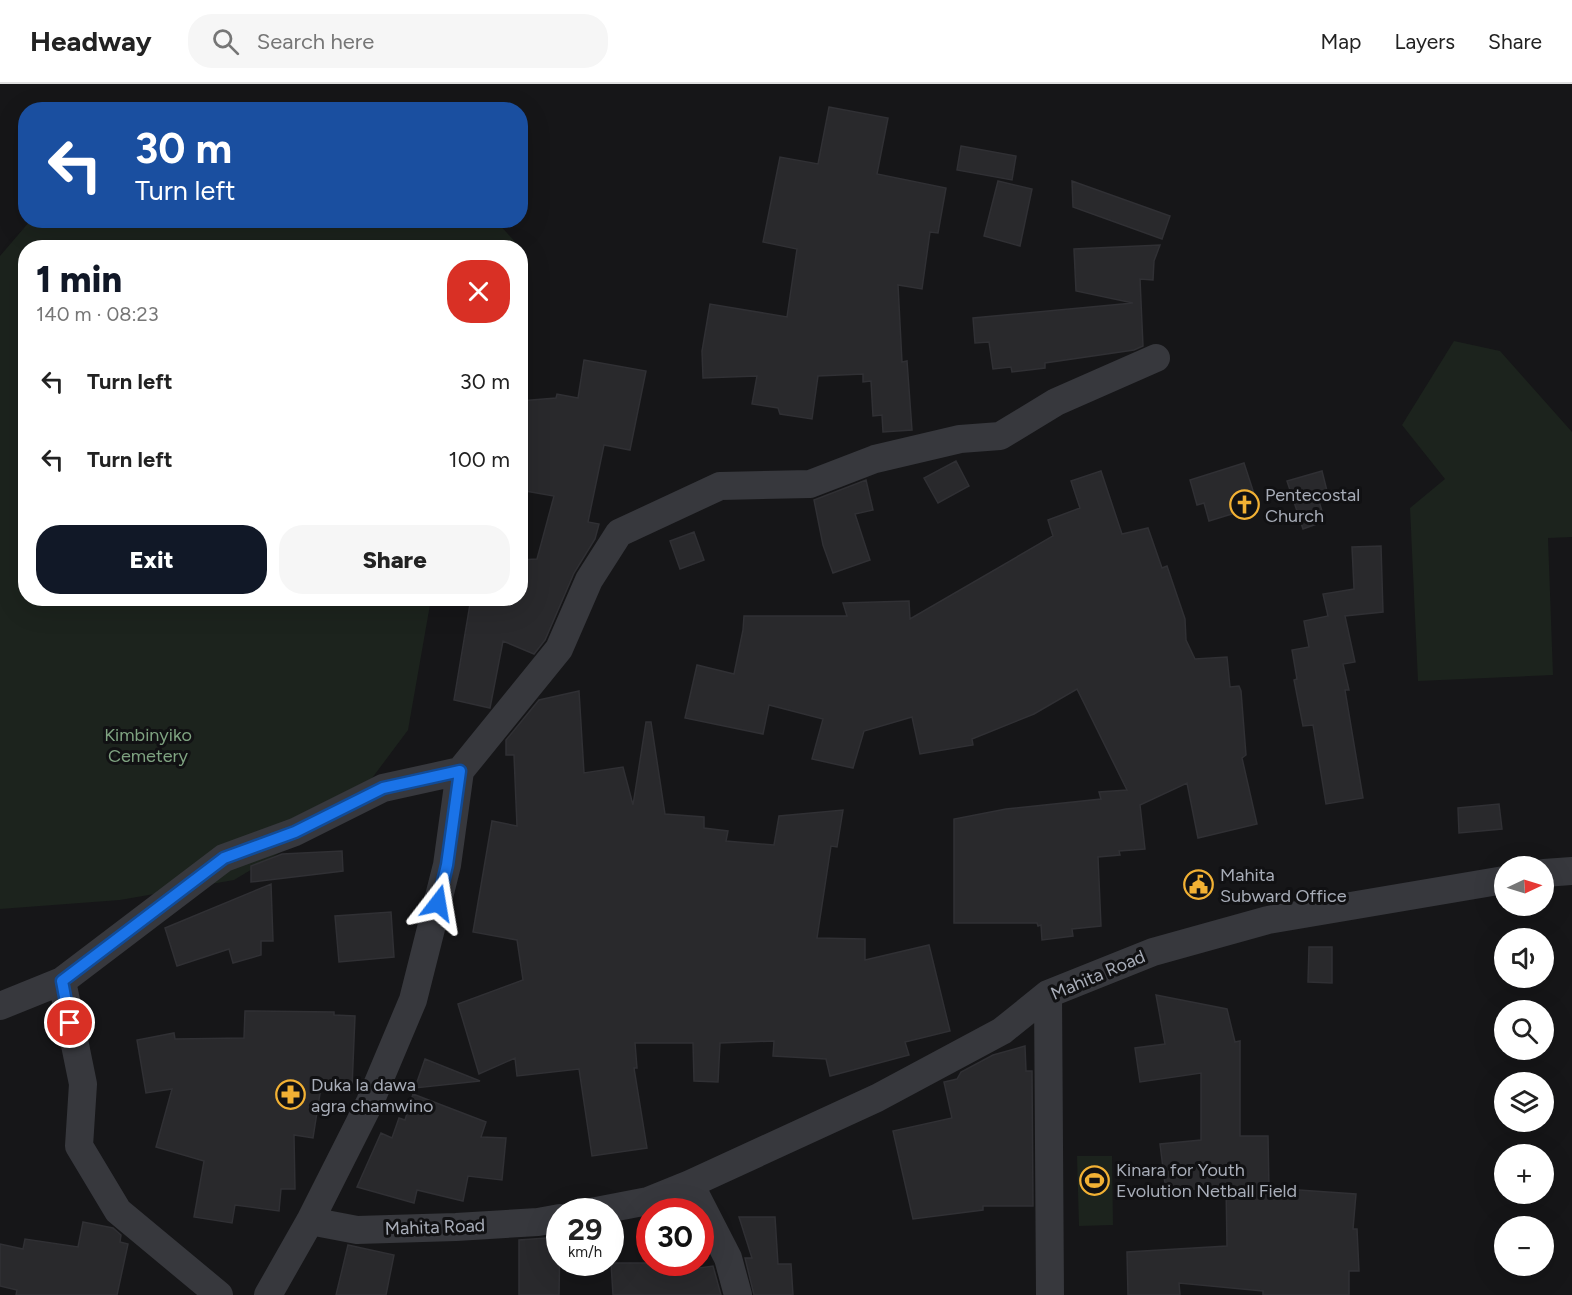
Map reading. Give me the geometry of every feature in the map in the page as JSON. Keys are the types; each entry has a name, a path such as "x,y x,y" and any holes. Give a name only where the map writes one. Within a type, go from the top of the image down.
{"street":[{"path":"268,1295 310,1221 370,1102 413,1000 447,865 460,771 559,649 589,580 619,533 720,486 810,484 875,459 960,438 1000,436 1056,402 1156,358"},
{"path":"0,1006 62,981 224,858 295,832 383,788 460,771"},
{"path":"1554,872 1572,871"},
{"name":"Mahita Road","path":"624,1206 648,1201 690,1184 877,1098 1002,1031 1048,994 1153,952 1268,920 1494,882"},
{"path":"62,981 83,1084 79,1146 118,1211 219,1295"},
{"path":"1048,994 1050,1295"},
{"path":"690,1184 728,1258 738,1295"},
{"name":"Mahita Road","path":"310,1221 357,1230 456,1227 546,1221"}],"green space":[{"name":"Kimbinyiko Cemetery","path":"24,228 502,228 514,240 18,240 18,606 430,606 408,730 346,813 234,880 120,900 0,909 0,256"},
{"path":"1454,341 1500,351 1572,432 1572,537 1548,538 1553,675 1418,681 1410,508 1445,479 1402,425"},
{"name":"Kinara for Youth Evolution Netball Field","path":"1077,1156 1112,1156 1113,1225 1079,1226"}],"building":[{"path":"829,107 888,118 877,174 946,188 938,233 930,232 922,289 898,285 902,362 907,361 912,430 883,432 882,415 873,416 871,381 863,382 863,374 818,376 812,419 780,414 778,408 752,404 757,376 703,378 702,351 710,304 787,317 797,249 763,242 780,157 818,164"},
{"path":"961,146 1016,156 1012,180 957,170"},
{"path":"998,181 1032,189 1020,246 984,236"},
{"path":"1072,181 1170,216 1162,239 1073,207"},
{"path":"1160,245 1154,261 1153,280 1140,279 1143,346 1134,350 1045,363 1045,368 1012,372 1011,367 993,369 989,342 975,343 973,318 1133,303 1076,291 1074,249"},
{"path":"584,360 646,371 630,450 604,445 588,522 599,524 595,539 574,573 545,640 534,654 503,641 490,708 454,700 470,606 528,606 528,560 537,559 554,496 528,491 528,400 556,398 557,394 578,398"},
{"path":"956,461 969,486 938,503 924,478"},
{"path":"1244,463 1258,506 1209,521 1204,503 1197,505 1190,480"},
{"path":"1101,471 1122,534 1148,528 1162,568 1167,566 1185,619 1186,640 1195,659 1227,657 1230,687 1239,686 1241,691 1246,755 1242,758 1257,824 1198,838 1187,783 1140,805 1145,849 1119,851 1120,855 1098,857 1101,926 1072,929 1073,936 1042,940 1041,925 1038,926 1037,923 954,923 954,819 1006,809 1101,799 1099,792 1127,790 1077,689 1034,714 972,739 973,745 920,754 912,717 864,731 853,768 812,759 823,719 769,705 763,734 685,718 697,665 734,674 744,616 847,616 843,603 909,601 910,619 1053,536 1048,520 1080,508 1071,481"},
{"path":"1322,471 1328,495 1318,498 1325,521 1303,529 1287,481"},
{"path":"866,480 873,510 855,514 870,560 833,573 823,545 814,500"},
{"path":"694,532 704,560 680,569 670,541"},
{"path":"1381,546 1383,612 1345,616 1355,662 1343,664 1349,690 1345,690 1363,798 1326,804 1313,725 1303,726 1294,680 1297,679 1292,650 1309,647 1304,621 1328,616 1323,594 1354,589 1352,547"},
{"path":"579,691 584,773 623,767 633,805 646,722 651,722 665,814 704,817 704,828 728,831 726,841 774,845 779,816 843,810 837,847 831,846 817,938 865,939 865,960 929,945 950,1031 905,1042 909,1055 830,1076 826,1059 773,1056 774,1041 720,1043 718,1082 694,1081 693,1043 635,1043 637,1068 634,1068 647,1148 592,1156 579,1069 517,1076 515,1058 479,1074 458,1004 523,980 517,940 473,932 492,821 517,826 514,755 506,755 506,740 539,700"},
{"path":"1499,804 1502,829 1459,833 1458,808"},
{"path":"342,851 343,871 251,882 251,866 282,854"},
{"path":"271,884 273,941 261,941 261,955 233,963 229,949 177,966 165,928"},
{"path":"391,912 394,957 339,962 335,916"},
{"path":"1309,947 1332,947 1332,983 1308,982"},
{"path":"1156,995 1227,1009 1235,1042 1240,1041 1240,1136 1268,1136 1269,1188 1356,1194 1353,1229 1357,1229 1359,1271 1349,1271 1349,1295 1263,1295 1263,1291 1179,1283 1180,1295 1128,1295 1127,1252 1227,1246 1226,1186 1166,1192 1160,1144 1201,1140 1201,1073 1140,1082 1135,1048 1165,1044"},
{"path":"245,1011 334,1012 334,1015 355,1016 352,1088 321,1087 313,1138 294,1135 295,1189 281,1189 279,1211 235,1205 232,1223 194,1217 204,1161 156,1147 172,1089 146,1093 137,1040 174,1033 175,1039 244,1038"},
{"path":"1025,1046 1026,1071 1032,1071 1033,1206 983,1206 983,1210 913,1219 893,1131 952,1118 944,1082 957,1079 961,1072 993,1055"},
{"path":"425,1059 480,1081 415,1088"},
{"path":"413,1094 486,1122 481,1137 506,1138 502,1180 468,1176 463,1201 417,1190 414,1203 357,1187 381,1133 392,1138 399,1118 405,1120"},
{"path":"739,1217 775,1217 778,1264 791,1264 793,1295 754,1295 745,1258 752,1258"},
{"path":"83,1222 113,1228 121,1235 120,1242 128,1244 117,1295 16,1295 17,1290 0,1286 0,1244 23,1249 25,1239 78,1247"},
{"path":"546,1238 546,1276 559,1276 559,1295 519,1295 519,1240"},
{"path":"348,1245 394,1255 386,1295 336,1295"},
{"path":"624,1263 636,1263 636,1276 714,1276 714,1270 721,1295 613,1295 612,1276 624,1276"}],"place":[{"name":"Pentecostal Church","path":"1244,505"},
{"name":"Mahita Subward Office","path":"1199,885"},
{"name":"Duka la dawa agra chamwino","path":"290,1095"},
{"name":"Kinara for Youth Evolution Netball Field","path":"1095,1180"}],"route":[{"path":"70,1023 62,981 224,858 295,832 383,788 460,771 447,865 438,903"}]}
